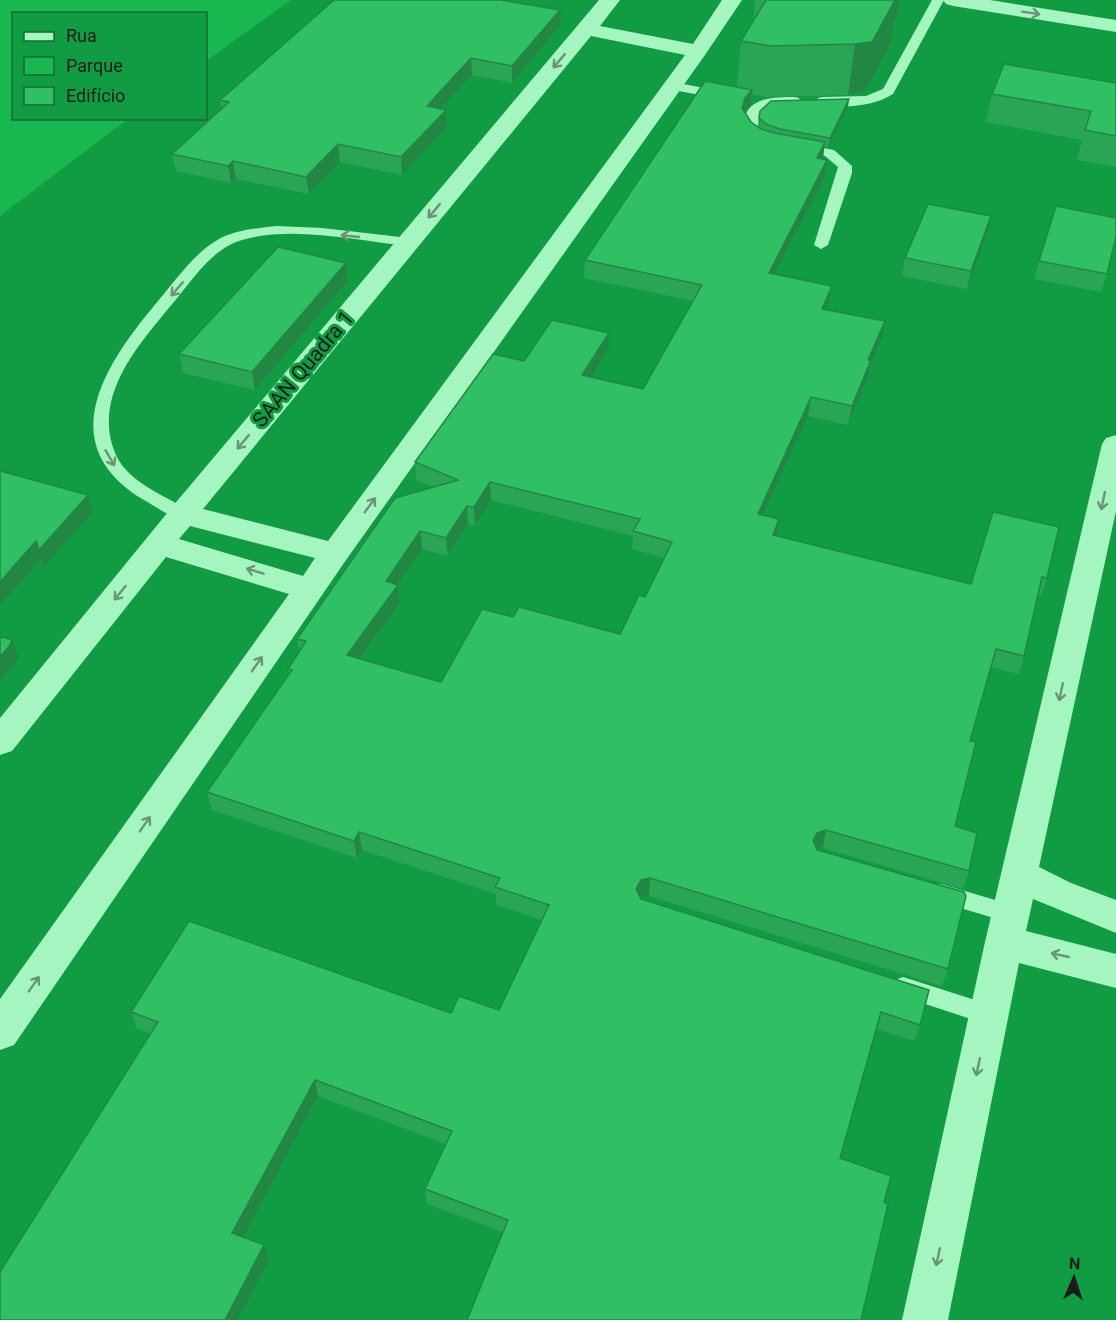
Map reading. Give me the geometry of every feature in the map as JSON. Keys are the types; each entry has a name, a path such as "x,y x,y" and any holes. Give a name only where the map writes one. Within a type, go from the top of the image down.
{"street":[{"path":"0,1032 335,553 673,86 732,0"},
{"path":"953,0 1116,26"},
{"path":"597,15 703,44"},
{"name":"SAAN Quadra 1","path":"0,742 183,513 597,15"},
{"path":"925,1320 1007,928 1116,444"},
{"path":"183,513 335,553"},
{"path":"159,544 310,589"},
{"path":"1021,874 1058,894 1116,917"},
{"path":"1007,928 1116,971"}],"lane":[{"path":"673,86 766,103 866,100 882,96 888,91 938,0"},
{"path":"766,103 756,109 751,119 750,127 754,135 764,141 830,153 845,166 845,173 821,245"},
{"path":"183,513 124,477 106,455 100,424 104,396 116,368 135,338 204,258 220,245 238,237 270,232 311,232 409,242"},
{"path":"923,888 1007,928"},
{"path":"886,982 989,1014"}],"green space":[{"path":"0,0 291,0 207,60 207,12 12,12 12,120 127,120 0,216"}],"building":[{"path":"334,0 501,0 560,10 512,66 471,58 427,106 446,110 401,157 338,144 306,177 233,161 228,166 172,154 229,102 220,100"},
{"path":"766,0 895,0 872,42 771,46 741,41"},
{"path":"1004,64 1116,83 1116,136 1085,130 1091,111 992,94"},
{"path":"705,81 752,90 745,98 742,108 751,122 761,129 774,133 825,142 817,158 827,160 769,273 832,286 822,309 885,321 852,406 811,397 758,514 779,519 773,535 971,584 993,512 1059,527 1047,578 1042,577 1024,656 996,649 970,741 976,742 955,826 977,833 969,871 826,830 817,833 813,840 817,850 964,892 966,896 948,969 650,878 641,880 636,889 641,899 929,990 920,1025 881,1012 840,1158 891,1176 884,1202 888,1204 861,1320 467,1320 508,1220 425,1189 452,1131 315,1080 232,1233 264,1245 225,1320 0,1320 0,1272 158,1022 131,1012 189,921 451,1013 459,996 499,1010 549,905 495,887 500,878 359,832 354,841 207,792 292,670 288,669 306,641 297,639 395,498 458,480 415,462 493,354 524,361 552,320 609,333 582,375 643,389 702,285 585,260","holes":["490,482 640,519 633,531 672,542 645,597 639,595 620,634 519,607 513,617 482,609 441,682 347,655 398,585 386,581 420,531 446,538 467,506 474,507"]},
{"path":"849,99 830,138 780,129 766,124 759,118 760,111 771,101"},
{"path":"928,204 991,216 971,271 905,258"},
{"path":"1056,206 1116,218 1116,237 1107,274 1039,261"},
{"path":"278,247 346,263 252,372 179,354"},
{"path":"0,471 88,495 39,550 36,541 0,582"},
{"path":"0,636 12,640 0,657"}]}
